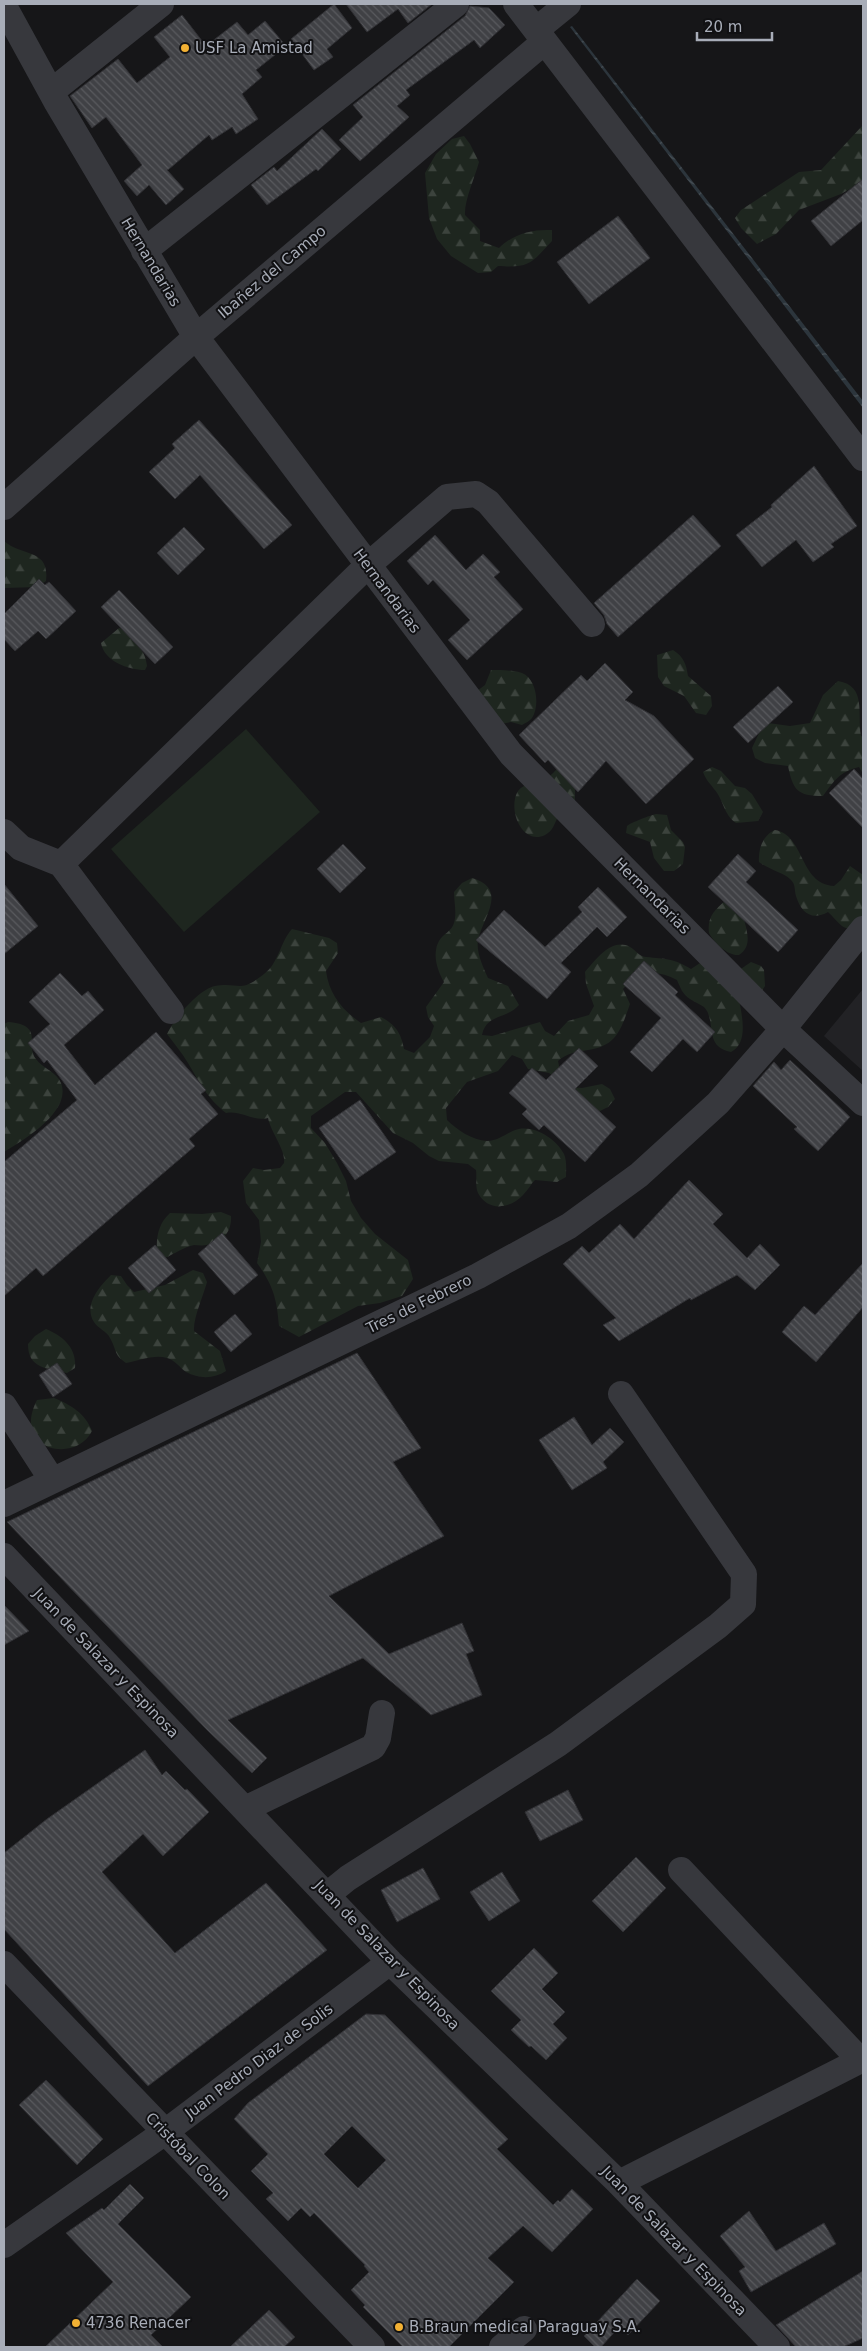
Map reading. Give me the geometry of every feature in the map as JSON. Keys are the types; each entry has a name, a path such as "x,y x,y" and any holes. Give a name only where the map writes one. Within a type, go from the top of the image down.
{"street":[{"path":"51,92 161,4"},
{"path":"144,251 456,4"},
{"path":"516,4 863,458"},
{"name":"Ibañez del Campo","path":"4,507 540,36 568,4"},
{"name":"Hernandarias","path":"4,6 11,40 51,92 196,337 367,566 511,754 783,1029 863,1103"},
{"path":"61,864 367,566 447,497 476,494 488,502 592,624"},
{"path":"4,832 21,848 61,864 171,1011"},
{"name":"Tres de Febrero","path":"4,1504 478,1276 569,1226 639,1175 718,1103 783,1029 863,929"},
{"path":"327,1895 348,1878 558,1744 718,1626 743,1604 744,1574 621,1394"},
{"path":"4,1406 52,1480"},
{"name":"Juan de Salazar y Espinosa","path":"4,1556 390,1962 619,2183 777,2347"},
{"path":"245,1808 373,1747 378,1738 382,1713"},
{"path":"619,2183 862,2060 681,1870"},
{"name":"Juan Pedro Diaz de Solis","path":"4,2245 165,2132 390,1962"},
{"name":"Cristóbal Colon","path":"4,1964 372,2347"},
{"path":"502,2347 524,2329"}],"shaded area":[{"path":"863,989 863,1071 824,1036"}],"green space":[{"path":"863,125 862,182 841,194 799,210 776,234 757,244 741,228 735,218 741,210 799,172 821,170"},
{"path":"464,136 479,162 468,196 465,215 480,230 480,241 499,248 510,239 523,233 537,230 552,230 552,241 534,259 524,265 498,266 491,272 478,273 451,256 437,239 429,218 425,173 436,154 452,139"},
{"path":"4,541 39,558 44,563 46,581 37,587 4,588"},
{"path":"119,628 125,629 142,650 147,666 145,670 138,670 118,663 107,655 103,649 101,643"},
{"path":"673,650 684,661 688,676 711,696 712,706 706,715 696,713 684,696 664,686 658,677 657,655"},
{"path":"491,670 522,673 531,681 536,693 536,707 530,720 522,725 511,722 490,726 477,691 485,685"},
{"path":"838,681 853,688 859,702 861,736 863,737 863,774 859,767 852,769 838,777 823,796 807,795 794,786 788,766 765,763 755,758 752,748 761,729 768,723 790,726 810,723 823,695"},
{"path":"246,729 320,812 184,932 111,849"},
{"path":"561,766 575,785 575,801 558,817 548,833 537,837 530,835 523,831 516,816 514,807 518,791 524,786 546,779"},
{"path":"712,767 721,771 735,786 745,788 752,794 763,812 758,821 736,823 728,815 717,793 703,772"},
{"path":"656,814 667,815 671,830 683,842 685,847 683,864 674,871 664,871 654,858 650,842 626,833 627,826"},
{"path":"775,830 785,834 792,841 808,869 814,877 823,883 834,886 841,880 850,866 863,875 863,926 851,929 843,927 828,912 817,916 808,914 798,902 792,881 759,862 759,852 764,839"},
{"path":"472,878 483,883 489,889 491,896 491,905 478,940 482,964 488,978 508,986 519,1005 509,1013 488,1023 482,1035 492,1036 540,1022 545,1031 554,1036 568,1021 589,1015 594,1006 586,984 585,972 604,952 616,945 630,947 643,956 674,961 691,969 700,963 722,982 751,962 761,966 764,970 765,986 759,995 738,995 743,1026 741,1042 731,1052 717,1045 708,1012 704,1007 685,995 677,980 670,976 655,973 648,973 635,978 623,989 630,1004 624,1021 612,1040 606,1045 576,1052 558,1061 560,1071 571,1087 582,1088 602,1084 610,1089 615,1099 608,1107 598,1112 549,1073 528,1069 522,1059 512,1055 498,1071 467,1082 446,1108 447,1120 455,1127 470,1137 487,1141 492,1141 519,1129 532,1130 545,1135 556,1143 565,1157 566,1177 557,1182 535,1180 518,1200 506,1206 493,1206 482,1199 477,1191 476,1170 468,1164 439,1161 429,1156 413,1143 393,1133 356,1092 345,1092 311,1116 311,1128 325,1143 337,1163 346,1181 351,1201 361,1218 375,1234 408,1260 413,1279 402,1296 380,1303 358,1306 299,1337 279,1326 273,1293 267,1278 257,1263 261,1242 259,1220 246,1203 243,1181 253,1168 264,1170 280,1168 284,1163 281,1147 268,1118 263,1119 237,1113 226,1113 219,1107 200,1084 167,1034 187,1006 209,988 223,985 244,986 264,974 273,964 292,929 329,938 337,943 338,953 326,971 333,994 342,1007 361,1023 381,1017 386,1020 397,1030 404,1049 414,1053 430,1037 434,1026 428,1017 426,1007 444,982 437,967 436,951 439,941 454,923 454,892 462,883"},
{"path":"725,901 742,908 748,940 744,950 739,955 730,953 722,948 709,933 709,923 712,915"},
{"path":"8,1022 19,1024 30,1031 33,1053 36,1059 59,1079 63,1094 60,1104 44,1124 4,1152 4,1024"},
{"path":"221,1212 231,1216 231,1222 228,1232 217,1242 190,1246 165,1258 157,1251 159,1230 163,1221 170,1213 202,1214"},
{"path":"193,1270 203,1273 207,1282 194,1331 220,1351 226,1371 211,1377 196,1376 186,1372 167,1358 152,1357 126,1363 122,1360 117,1354 109,1336 95,1324 91,1316 90,1309 98,1290 111,1275 121,1276 134,1292 165,1285"},
{"path":"46,1329 63,1339 74,1354 75,1368 67,1373 40,1366 31,1358 28,1344 35,1336"},
{"path":"54,1398 77,1410 86,1419 92,1431 84,1441 73,1447 61,1449 49,1447 39,1441 32,1431 31,1417 37,1400"}],"water":[{"path":"572,26 863,401 863,408 570,27"}],"building":[{"path":"334,4 352,28 327,49 333,57 314,70 291,39"},
{"path":"346,4 432,4 408,23 398,9 367,32"},
{"path":"470,6 489,8 505,25 480,48 474,40 406,90 410,95 397,106 409,117 360,161 339,140 363,117 353,105 465,16"},
{"path":"182,15 206,46 237,22 248,35 265,21 286,46 256,70 262,77 242,94 258,119 236,134 232,127 212,140 209,135 167,170 184,189 166,205 149,185 137,196 124,181 142,165 106,117 92,128 70,96 118,59 137,83 170,57 154,37"},
{"path":"322,129 341,149 318,171 316,169 267,205 251,185 274,167 277,171"},
{"path":"863,179 863,220 831,246 811,221"},
{"path":"618,216 650,258 589,304 557,262"},
{"path":"199,420 292,525 264,549 200,475 175,499 149,472 175,448 172,444"},
{"path":"814,466 857,526 831,544 834,547 813,562 796,540 762,567 736,535 772,507 771,505"},
{"path":"693,515 721,546 618,637 594,603"},
{"path":"184,527 205,549 178,575 157,553"},
{"path":"435,535 466,570 483,554 500,572 494,577 523,609 467,660 448,640 470,620 433,580 428,585 407,561"},
{"path":"39,579 45,585 49,582 76,611 46,639 38,631 15,651 4,639 4,614"},
{"path":"119,590 173,647 155,664 101,607"},
{"path":"605,663 633,692 625,700 654,716 694,759 646,804 606,761 578,792 548,760 545,763 519,735 581,675 587,681"},
{"path":"778,686 793,702 748,743 733,727"},
{"path":"854,769 863,779 863,828 829,793"},
{"path":"343,844 366,868 340,893 317,869"},
{"path":"738,854 756,871 746,882 798,930 778,952 708,887"},
{"path":"4,884 38,926 4,954"},
{"path":"598,887 627,917 607,937 597,927 561,963 571,972 547,999 476,940 504,910 545,947 582,912 578,907"},
{"path":"644,961 678,992 675,995 715,1032 697,1052 683,1039 652,1072 630,1052 661,1018 623,984"},
{"path":"60,973 82,996 88,991 104,1010 64,1045 95,1085 156,1032 206,1090 201,1094 218,1114 189,1139 195,1146 43,1276 36,1268 4,1296 4,1162 77,1100 47,1060 44,1063 28,1043 50,1024 29,1002"},
{"path":"579,1048 598,1066 575,1089 616,1127 585,1162 544,1125 539,1130 522,1114 527,1109 509,1093 532,1068 546,1080"},
{"path":"790,1060 850,1117 818,1151 794,1129 797,1127 753,1086 774,1062 781,1070"},
{"path":"360,1100 396,1152 355,1180 319,1128"},
{"path":"689,1180 723,1214 713,1224 747,1258 760,1244 780,1265 755,1290 737,1275 691,1300 690,1298 619,1341 603,1325 616,1318 563,1264 582,1246 589,1253 620,1224 634,1239"},
{"path":"222,1233 258,1275 234,1295 198,1254"},
{"path":"155,1245 176,1270 149,1293 128,1268"},
{"path":"863,1263 863,1307 816,1362 782,1332 804,1306 815,1315"},
{"path":"235,1314 252,1334 231,1352 214,1332"},
{"path":"357,1353 421,1448 393,1462 444,1536 329,1596 389,1654 462,1623 474,1651 466,1654 482,1695 431,1715 363,1658 228,1720 267,1758 252,1773 207,1730 7,1522"},
{"path":"57,1363 72,1384 53,1397 39,1375"},
{"path":"574,1417 592,1445 610,1428 624,1442 603,1462 607,1468 572,1490 539,1440"},
{"path":"4,1605 29,1631 4,1645"},
{"path":"145,1750 162,1775 166,1771 209,1812 163,1856 143,1834 102,1872 175,1953 266,1883 327,1950 148,2086 4,1929 4,1853 47,1819"},
{"path":"568,1790 583,1820 540,1841 525,1812"},
{"path":"636,1857 666,1888 623,1932 592,1901"},
{"path":"423,1868 440,1899 397,1922 381,1890"},
{"path":"502,1872 520,1901 489,1921 470,1892"},
{"path":"534,1948 558,1973 542,1989 565,2012 553,2024 567,2038 546,2060 511,2030 521,2020 491,1991"},
{"path":"366,2014 385,2015 508,2139 497,2149 553,2205 558,2200 560,2202 572,2189 593,2209 552,2252 523,2226 488,2258 514,2282 449,2347 403,2347 363,2307 365,2305 351,2290 369,2272 365,2265 314,2213 310,2217 301,2208 288,2221 266,2199 273,2193 251,2171 268,2154 234,2119 248,2103","holes":["352,2126 386,2160 358,2188 324,2154"]},
{"path":"46,2080 103,2139 77,2165 19,2105"},
{"path":"130,2184 144,2198 118,2224 191,2297 151,2335 163,2347 45,2347 113,2282 66,2233 102,2208 104,2210"},
{"path":"749,2211 776,2251 824,2223 836,2244 751,2292 739,2271 745,2267 720,2236"},
{"path":"863,2271 863,2338 843,2347 796,2347 776,2325"},
{"path":"637,2279 660,2301 628,2335 619,2327 601,2347 595,2347 584,2336"},
{"path":"269,2310 295,2337 284,2347 230,2347"}],"place":[{"name":"USF La Amistad","path":"185,48"},
{"name":"4736 Renacer","path":"76,2323"},
{"name":"B.Braun medical Paraguay S.A.","path":"399,2327"}]}
